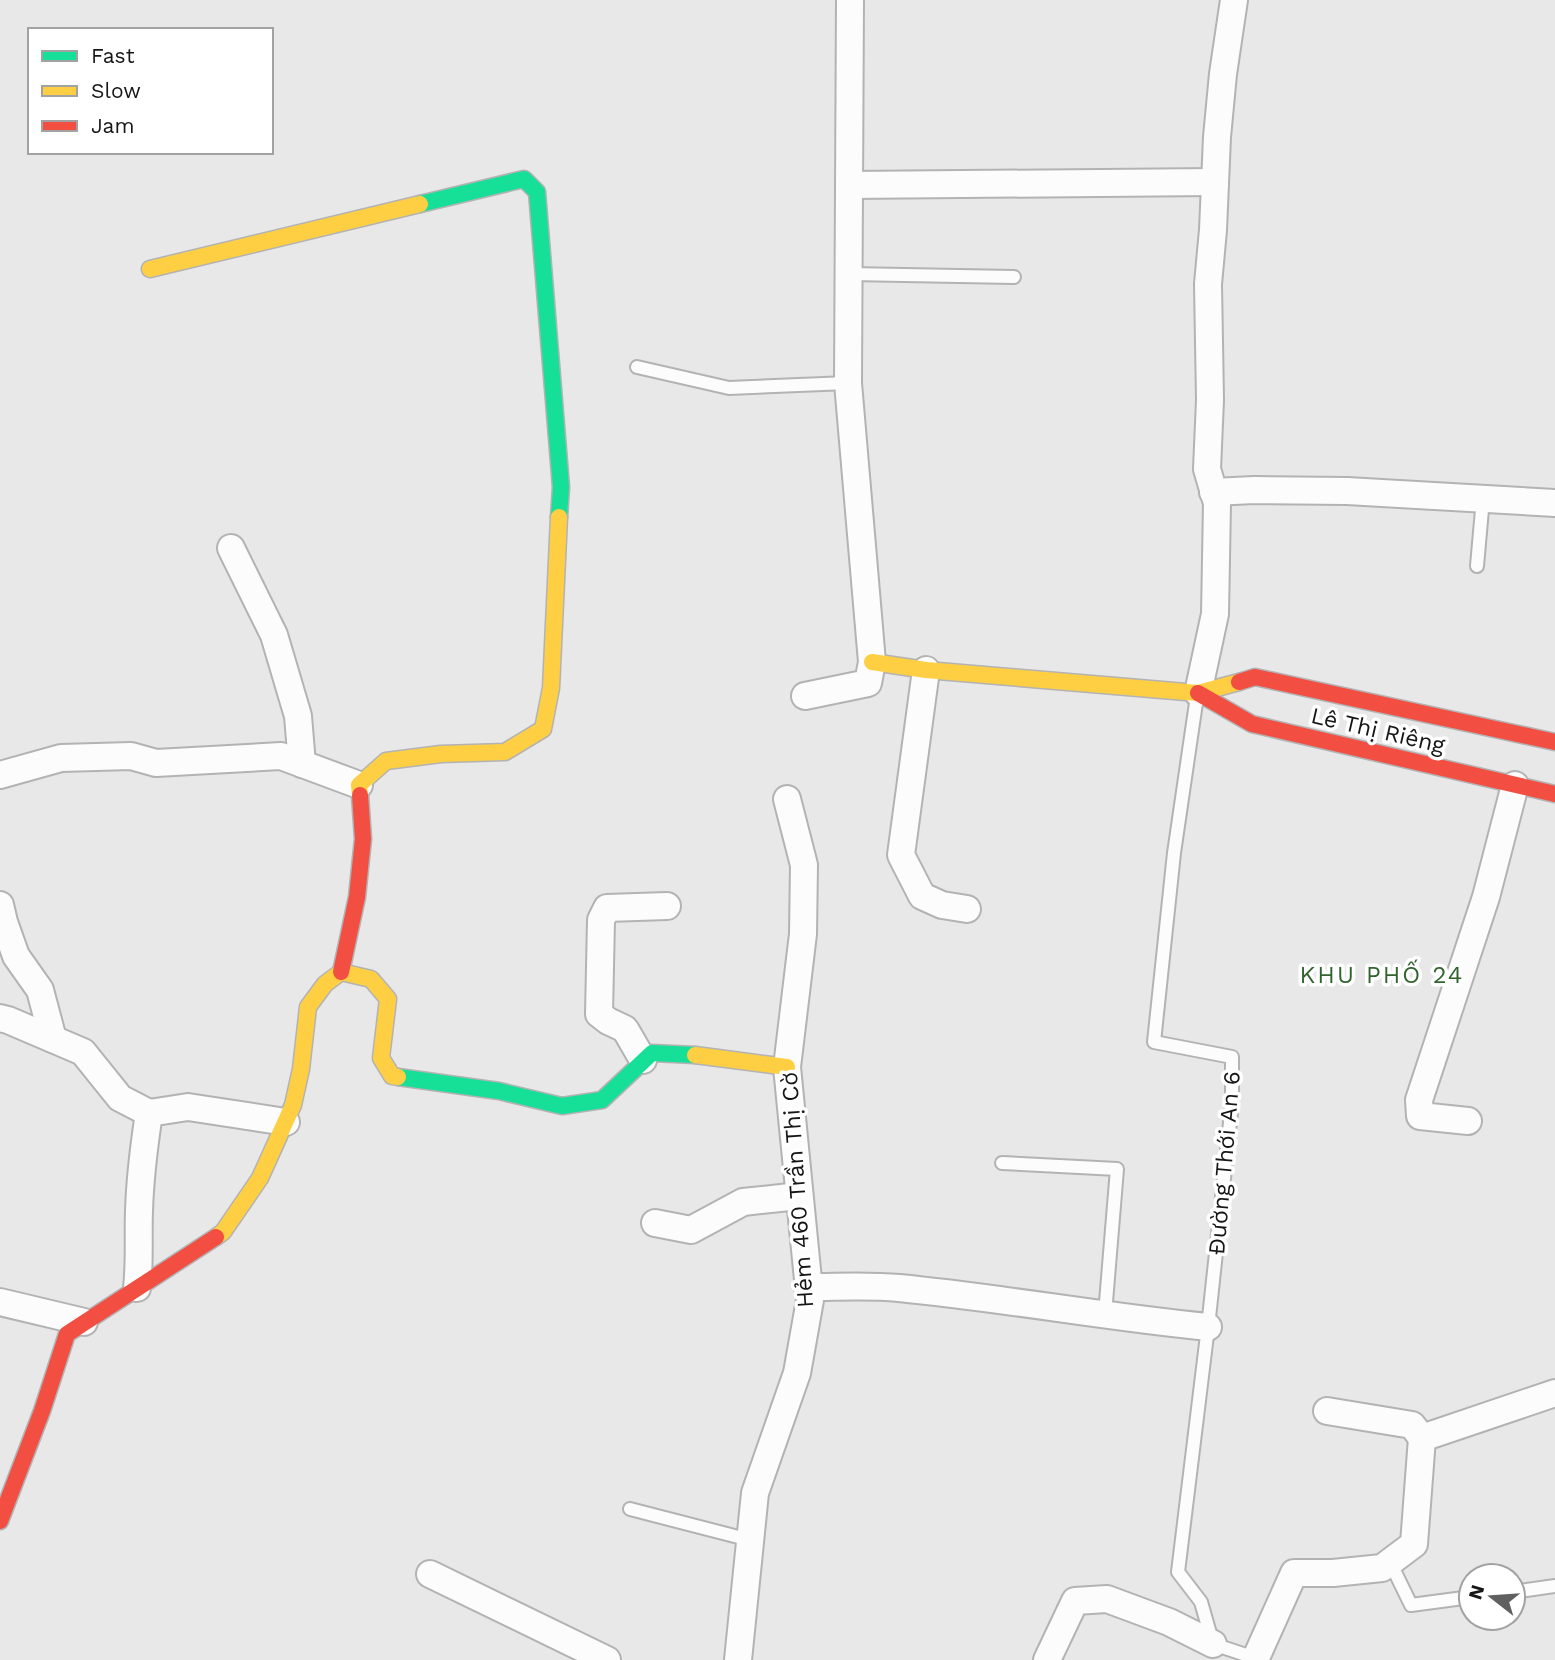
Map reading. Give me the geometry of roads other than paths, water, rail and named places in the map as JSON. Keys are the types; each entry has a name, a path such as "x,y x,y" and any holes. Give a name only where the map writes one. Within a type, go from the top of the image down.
{"street":[{"path":"805,696 867,683 872,662 848,383 850,0"},
{"path":"1198,693 1215,614 1217,503 1207,469 1210,400 1208,285 1223,74 1234,0"},
{"path":"150,269 524,179 537,192 561,487 551,688 543,729 505,751 441,754 386,761 359,785"},
{"path":"849,185 1215,182"},
{"path":"1213,492 1254,489 1348,491 1555,503"},
{"path":"231,548 274,635 299,716 302,764"},
{"name":"Lê Thị Riêng","path":"872,662 926,670 1198,693 1255,677 1555,742"},
{"path":"926,670 901,856 922,895 942,905 967,909"},
{"name":"Lê Thị Riêng","path":"1198,693 1252,723 1555,794"},
{"path":"0,775 61,758 131,756 156,763 281,756 359,785"},
{"path":"0,1521 42,1411 67,1334 223,1232 260,1178 293,1105 301,1069 308,1007 325,984 341,972 357,897 363,839 359,785"},
{"path":"1468,1121 1420,1116 1419,1100 1486,897 1515,785"},
{"name":"Hẻm 460 Trần Thị Cờ","path":"738,1660 755,1493 797,1373 810,1300 787,1067 803,934 804,864 787,799"},
{"path":"0,905 16,956 40,990 53,1040"},
{"path":"643,1060 625,1029 599,1014 601,920 607,908 667,906"},
{"path":"341,972 371,979 388,999 381,1058 392,1076 499,1091 562,1106 602,1100 652,1053 697,1055 787,1067"},
{"path":"0,1018 83,1052 120,1098 149,1113 188,1107 286,1122"},
{"path":"137,1288 140,1199 149,1113"},
{"path":"655,1223 691,1230 743,1202 799,1196"},
{"path":"808,1287 896,1288 1208,1327"},
{"path":"0,1302 84,1322"},
{"path":"1422,1438 1555,1393"},
{"path":"1255,1659 1294,1573 1382,1569 1414,1544 1422,1438 1412,1425 1326,1411"},
{"path":"430,1574 607,1660"},
{"path":"1047,1660 1075,1601 1107,1599 1169,1622 1213,1644"}],"lane":[{"path":"849,274 1014,277"},
{"path":"637,367 729,388 848,383"},
{"path":"1477,566 1483,498"},
{"name":"Đường Thới An 6","path":"1198,693 1174,853 1154,1042 1232,1057 1232,1104 1178,1572 1201,1602 1213,1644"},
{"path":"1002,1163 1117,1169 1105,1314"},
{"path":"630,1509 750,1540"},
{"path":"1390,1562 1411,1605 1457,1599"},
{"path":"1527,1590 1555,1586"},
{"path":"1213,1644 1255,1659"}],"district":[{"name":"KHU PHỐ 24","path":"1382,975"}]}
